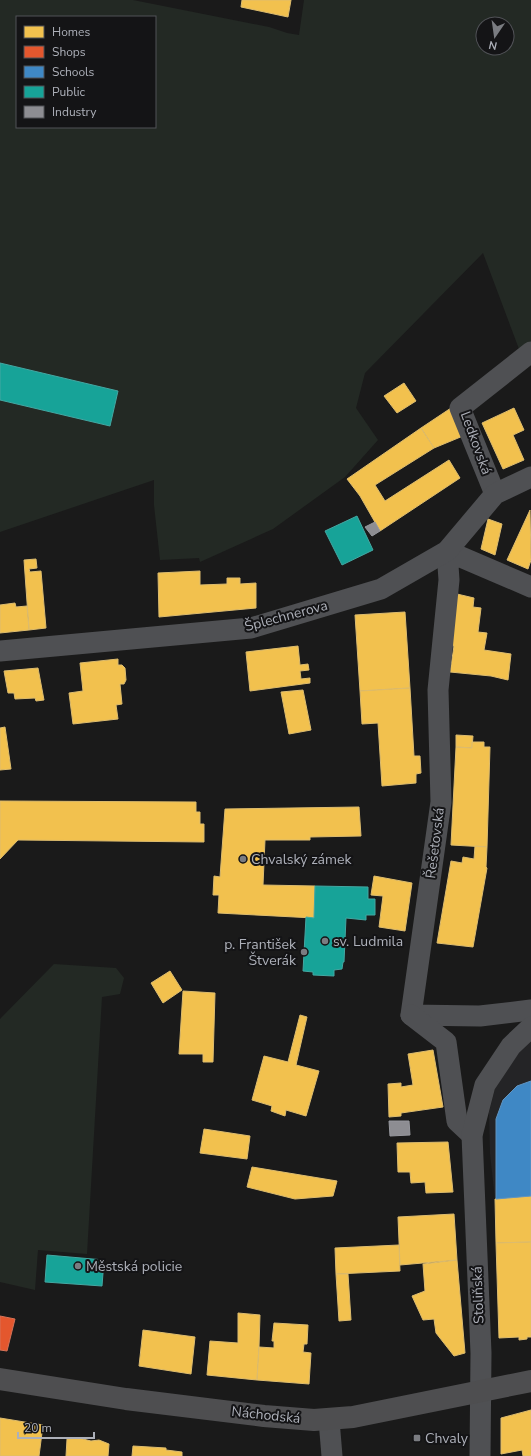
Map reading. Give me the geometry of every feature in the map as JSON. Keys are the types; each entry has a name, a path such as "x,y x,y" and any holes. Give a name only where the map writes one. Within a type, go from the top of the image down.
{"main road":[{"name":"Náchodská","path":"0,1378 126,1399 264,1416 314,1420 354,1417 531,1380"}],"street":[{"name":"Ledkovská","path":"495,494 460,408 531,352"},
{"name":"Šplechnerova","path":"0,651 251,628 380,589 447,551 495,494 531,477"},
{"path":"447,551 531,587"},
{"name":"Řešetovská","path":"411,1015 441,802 438,690 449,580 447,551"},
{"path":"411,1015 480,1016 531,1010"},
{"path":"411,1015 446,1042 457,1121 472,1135"},
{"name":"Stoliňská","path":"480,1456 481,1353 472,1135 485,1085 511,1046 531,1027"},
{"path":"329,1420 332,1456"}],"shaded area":[{"path":"0,0 133,0 269,27 299,35 304,0 531,0 531,343 519,349 483,253 365,373 356,408 378,440 345,477 273,529 200,562 199,558 160,560 154,505 154,480 0,532 0,400 110,426 118,392 0,363"},
{"path":"54,964 116,968 124,978 120,994 102,997 87,1254 38,1250 35,1290 0,1282 0,1019"},
{"path":"531,1035 531,1196 495,1199 490,1154 489,1112 496,1085"}],"building: Homes":[{"path":"242,0 291,0 288,17 241,7"},
{"path":"404,383 416,401 397,413 384,396"},
{"path":"451,408 463,436 434,448 421,428"},
{"path":"514,408 524,430 513,435 524,460 503,469 482,423"},
{"path":"421,428 434,448 375,485 385,501 449,460 460,478 380,531 360,496 347,479"},
{"path":"530,510 531,560 528,569 507,560"},
{"path":"488,519 502,524 495,555 481,549"},
{"path":"36,559 37,568 29,569 30,572 41,571 46,628 29,630 24,560"},
{"path":"200,571 200,585 227,584 227,578 240,578 240,584 256,583 256,608 159,617 158,573"},
{"path":"457,594 474,598 473,607 481,608 478,632 487,633 484,650 511,654 508,680 491,676 450,672 454,646 449,645"},
{"path":"15,603 16,607 27,606 29,630 0,633 0,605"},
{"path":"405,612 410,688 360,691 355,615"},
{"path":"298,646 300,665 308,664 309,670 300,671 301,679 310,678 310,683 250,691 246,652"},
{"path":"118,659 118,665 122,665 125,668 126,680 124,684 120,684 122,704 116,705 118,719 73,724 69,693 83,691 80,663"},
{"path":"38,668 44,700 36,701 35,698 15,699 14,693 8,693 4,671"},
{"path":"410,688 414,756 420,756 421,773 416,774 416,783 382,786 378,723 362,724 360,691"},
{"path":"303,690 311,730 289,734 281,692"},
{"path":"5,727 11,769 0,770 0,728"},
{"path":"456,735 473,736 472,748 456,747"},
{"path":"472,742 484,742 484,747 490,747 487,847 451,845 456,747 472,748"},
{"path":"0,801 196,802 196,812 200,812 200,824 204,824 204,842 18,840 0,859"},
{"name":"Chvalský zámek","path":"359,807 361,836 310,837 310,840 265,840 263,885 315,886 314,918 218,913 219,895 213,895 214,876 220,877 225,809"},
{"path":"475,846 487,847 487,868 473,947 437,943 451,861 462,863 463,857 474,859"},
{"path":"374,876 412,883 405,931 379,927 383,896 371,895"},
{"path":"170,971 182,990 163,1003 151,983"},
{"path":"183,991 215,993 213,1062 203,1062 203,1054 179,1054"},
{"path":"300,1015 307,1017 296,1065 319,1071 306,1116 286,1110 285,1116 271,1111 272,1106 252,1100 264,1056 288,1062"},
{"path":"433,1050 443,1107 401,1113 401,1116 389,1117 388,1084 401,1083 401,1087 413,1085 408,1054"},
{"path":"204,1129 250,1136 247,1159 200,1153"},
{"path":"448,1142 453,1192 426,1193 425,1182 411,1183 410,1172 398,1172 397,1143"},
{"path":"252,1167 337,1181 333,1196 295,1199 247,1187"},
{"path":"531,1196 531,1242 496,1243 495,1199"},
{"path":"454,1214 457,1260 400,1265 398,1217"},
{"path":"531,1242 531,1337 519,1340 519,1337 499,1338 496,1243"},
{"path":"399,1245 400,1271 336,1274 335,1248"},
{"path":"457,1260 465,1353 454,1356 436,1333 434,1319 423,1320 412,1296 425,1291 423,1264"},
{"path":"336,1274 348,1274 351,1320 339,1321"},
{"path":"238,1313 260,1315 257,1380 207,1375 210,1341 238,1343"},
{"path":"274,1323 308,1325 307,1344 304,1344 303,1352 311,1353 309,1384 257,1380 259,1347 274,1348 274,1341 272,1341"},
{"path":"143,1330 195,1337 191,1374 139,1366"},
{"path":"531,1410 531,1456 523,1456 522,1450 501,1454 501,1418"},
{"path":"0,1418 43,1425 39,1456 0,1456"},
{"path":"79,1438 91,1441 99,1440 109,1444 108,1456 66,1456 67,1439"},
{"path":"133,1446 166,1448 166,1450 182,1452 182,1456 132,1456"}],"building: Shops":[{"path":"0,1316 15,1319 7,1351 0,1350"}],"building: Schools":[{"path":"531,1081 531,1196 496,1199 496,1119 503,1100 517,1086"}],"building: Public":[{"path":"0,363 118,391 110,426 0,400"},
{"path":"357,516 373,550 342,565 325,531"},
{"name":"sv. Ludmila","path":"315,886 368,887 368,899 375,899 375,915 366,915 366,920 346,918 344,962 342,969 334,970 334,976 313,975 313,972 303,971 306,917 314,918"},
{"path":"47,1255 104,1260 102,1286 45,1282"}],"building: Industry":[{"path":"375,522 380,531 372,536 365,527"},
{"path":"389,1121 409,1121 410,1135 390,1136"}],"place":[{"name":"Chvalský zámek","path":"243,859"},
{"name":"sv. Ludmila","path":"325,941"},
{"name":"p. František Štverák","path":"304,952"},
{"name":"Městská policie","path":"78,1266"},
{"name":"Chvaly","path":"417,1438"}]}
